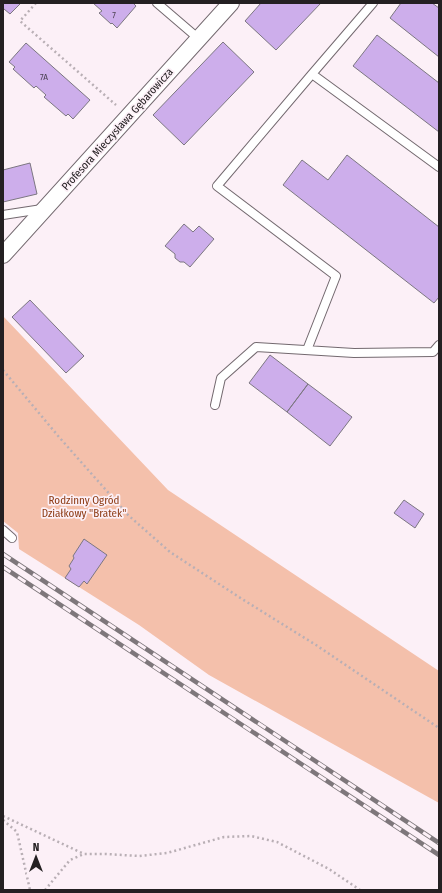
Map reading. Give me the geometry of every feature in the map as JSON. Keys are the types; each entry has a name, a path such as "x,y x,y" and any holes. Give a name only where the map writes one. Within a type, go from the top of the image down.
{"street":[{"name":"Profesora Mieczysława Gębarowicza","path":"3,254 231,3"}],"lane":[{"path":"157,3 198,39"},
{"path":"308,350 336,276 217,186 373,3"},
{"path":"312,74 439,167"},
{"path":"3,215 45,208"},
{"path":"215,405 221,378 256,347 354,354 433,352 439,345"},
{"path":"3,530 12,538"}],"path":[{"path":"36,3 20,21 128,116"},
{"path":"3,370 59,437 128,515 170,552 316,645 439,728"},
{"path":"3,816 84,854"},
{"path":"3,820 17,832 30,890"},
{"path":"45,890 70,860 84,854 139,856 167,853 224,837 251,836 277,842 329,869 360,890"}],"green space":[{"name":"Rodzinny Ogród Działkowy \"Bratek\"","path":"3,316 168,490 439,671 439,803 209,675 139,625 19,549 18,533 3,521"}],"building":[{"path":"3,3 21,3 10,14 4,9 3,10"},
{"path":"93,3 133,3 136,6 117,28 99,13 102,11"},
{"path":"261,3 321,3 276,50 245,21"},
{"path":"401,3 432,3 439,8 439,57 390,18"},
{"path":"377,35 439,83 439,132 353,66"},
{"path":"223,42 254,72 184,145 153,115"},
{"path":"26,43 90,100 73,119 68,114 66,116 44,97 46,95 36,86 34,88 13,69 15,67 9,62"},
{"path":"347,155 439,227 439,297 434,303 283,185 302,160 328,180"},
{"path":"30,163 37,194 3,202 3,170"},
{"path":"184,224 193,232 199,226 214,239 190,267 184,262 180,262 175,258 175,254 165,246"},
{"path":"30,300 84,356 66,373 12,317"},
{"path":"270,355 308,384 287,412 249,383"},
{"path":"308,384 352,417 330,446 287,412"},
{"path":"404,500 424,514 415,528 394,513"},
{"path":"84,539 107,555 87,584 84,581 79,587 65,578 71,569 69,566 74,558 73,556"}],"railway":[{"path":"3,554 439,843"},
{"path":"3,567 439,855"}]}
